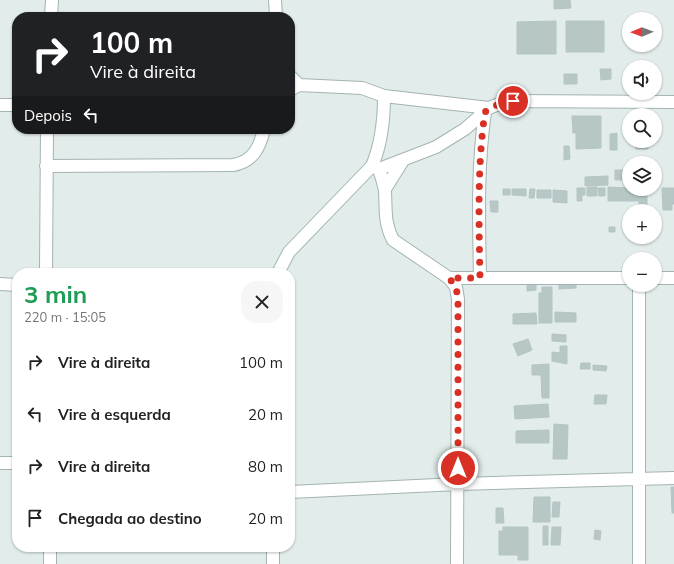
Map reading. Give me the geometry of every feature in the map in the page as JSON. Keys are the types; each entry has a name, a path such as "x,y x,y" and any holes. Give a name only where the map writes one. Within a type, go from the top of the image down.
{"street":[{"path":"51,12 52,0"},
{"path":"275,0 276,12"},
{"path":"295,84 362,88 384,96 487,110"},
{"path":"384,96 376,168 385,189 385,215 388,231 393,240 449,278 456,287 458,299 457,564"},
{"path":"281,268 289,252 376,168 402,162 446,142 465,129 487,110 499,104 513,101 674,102"},
{"path":"0,105 12,105"},
{"path":"480,278 479,190 481,141 487,110"},
{"path":"46,268 47,134"},
{"path":"46,166 233,165 245,163 253,156 262,134"},
{"path":"385,189 402,162"},
{"path":"449,278 622,278"},
{"path":"662,278 674,278"},
{"path":"0,284 12,285"},
{"path":"639,292 639,564"},
{"path":"0,463 12,463"},
{"path":"295,492 458,484 674,478"},
{"path":"50,552 50,564"},
{"path":"273,552 273,564"}],"building":[{"path":"554,0 570,0 571,8 554,9"},
{"path":"556,21 556,54 517,54 517,22"},
{"path":"566,21 604,21 604,52 566,52"},
{"path":"600,69 611,69 611,79 601,80"},
{"path":"564,74 577,74 577,84 564,84"},
{"path":"572,116 601,116 601,148 576,149 576,133 573,133"},
{"path":"617,133 617,150 610,150 610,134"},
{"path":"564,146 569,146 570,159 564,160"},
{"path":"636,148 648,148 648,149"},
{"path":"615,170 622,170 622,180 615,180"},
{"path":"608,176 608,185 585,186 585,177"},
{"path":"587,187 597,187 597,196 587,196"},
{"path":"608,187 622,188 622,196 647,196 647,204 639,204 639,201 608,201"},
{"path":"577,188 585,188 585,195 582,195 582,201 577,201"},
{"path":"598,188 605,188 605,196 599,196"},
{"path":"662,188 674,188 674,204 672,204 672,210 663,210"},
{"path":"503,189 510,189 510,195 503,195"},
{"path":"512,189 526,189 526,196 512,195"},
{"path":"530,189 535,189 534,198 529,198"},
{"path":"537,190 551,190 551,198 537,198"},
{"path":"553,190 567,191 567,203 553,202"},
{"path":"490,201 498,201 498,212 491,212"},
{"path":"609,227 615,227 615,232 609,232"},
{"path":"576,282 576,288 559,289 559,283"},
{"path":"527,284 536,284 536,290 527,291"},
{"path":"542,287 552,287 552,323 539,323 539,293 542,293"},
{"path":"555,312 576,313 576,322 555,322"},
{"path":"536,313 537,324 513,324 513,314"},
{"path":"552,334 566,335 566,342 552,341"},
{"path":"528,339 532,350 518,356 513,344"},
{"path":"560,346 567,346 567,364 552,361 552,352 560,353"},
{"path":"581,363 590,363 590,369 580,369"},
{"path":"549,364 549,398 542,398 541,375 532,375 532,365"},
{"path":"593,365 607,366 606,371 593,370"},
{"path":"595,395 607,395 606,404 594,404"},
{"path":"548,404 549,417 515,419 514,406"},
{"path":"554,424 568,425 567,459 553,459"},
{"path":"549,430 549,443 516,443 516,431"},
{"path":"671,487 674,487 674,513 672,513"},
{"path":"534,497 550,497 550,522 533,522"},
{"path":"553,502 560,502 559,517 552,517"},
{"path":"496,508 503,508 504,523 496,523"},
{"path":"543,526 548,526 548,545 543,545"},
{"path":"503,527 528,527 528,560 518,560 518,555 499,555 499,531 503,531"},
{"path":"552,527 561,527 560,545 551,545"},
{"path":"595,530 601,531 600,540 594,539"}],"route":[{"path":"458,468 458,299 456,287 449,278 480,278 479,190 481,141 485,112 489,108 499,104 513,101"}]}
